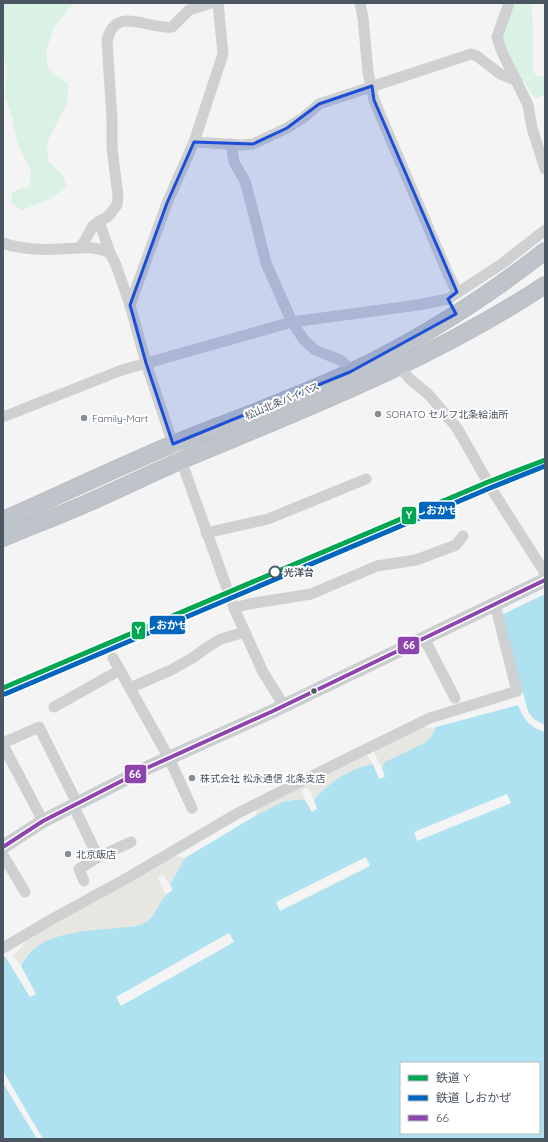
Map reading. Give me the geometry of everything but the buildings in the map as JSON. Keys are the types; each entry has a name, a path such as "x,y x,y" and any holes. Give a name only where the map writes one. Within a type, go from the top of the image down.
{"highway":[{"name":"松山北条バイパス","path":"3,520 173,444 252,414 350,372 410,341 456,314 516,274 545,252"},
{"name":"松山北条バイパス","path":"3,538 100,498 181,460 339,395 399,367 486,321 545,285"}],"main road":[{"path":"3,847 43,821 75,804 169,758 284,706 545,580"}],"street":[{"path":"81,247 93,226 106,218 117,205 118,196 112,148 112,118 107,41 109,32 116,24 124,21 134,21 165,28 172,27 189,10 210,3"},
{"path":"130,305 167,203 194,142 223,54 218,3"},
{"path":"360,3 363,18 368,72 374,100 457,292"},
{"path":"509,3 497,37 502,52 528,105 532,128 545,169"},
{"path":"194,142 243,145 253,144 304,118 319,104 471,54 477,56 500,74 517,81"},
{"path":"231,144 234,162 245,181 266,263 292,322 304,340 315,350 340,360 346,365 350,372"},
{"path":"99,221 130,305 146,363 173,444 181,460 234,608 263,672 284,706"},
{"path":"3,417 122,370 292,322 418,305 448,299 503,263 545,230"},
{"path":"3,242 24,248 42,250 81,247 102,249 110,253"},
{"path":"448,299 456,314"},
{"path":"399,367 410,379 429,395 457,428 494,493 545,573"},
{"path":"206,533 268,519 366,479"},
{"path":"234,608 249,604 311,594 377,566 416,560 456,545 463,536"},
{"path":"3,948 238,814 340,762 430,718 517,691 495,604"},
{"path":"130,688 171,670 221,640 245,632"},
{"path":"424,638 455,698"},
{"path":"113,658 169,758 192,808"},
{"path":"54,707 120,670"},
{"path":"43,821 3,744 39,727 98,857"},
{"path":"84,881 79,869 98,857 131,842"},
{"path":"3,855 25,892"}],"highlighted area":[{"path":"372,86 374,100 457,292 448,299 456,314 350,372 173,444 146,363 130,305 167,203 194,142 253,144 287,128 319,104"}],"green space":[{"path":"3,3 75,3 69,8 53,28 46,53 48,69 68,84 67,103 47,142 48,161 63,176 67,187 50,199 22,210 11,203 12,193 21,188 28,188 31,171 18,145 5,94 7,69 3,53"},
{"path":"512,3 531,3 533,26 533,72 539,77 545,76 545,95 536,98 531,93 508,56 500,38"}],"sand":[{"path":"425,727 436,727 431,737 426,742 386,762 382,768 373,751"},
{"path":"367,755 373,764 362,766 320,793 314,800 309,789 304,788 302,791 305,800 291,801 273,807 255,816 259,807"},
{"path":"174,856 185,858 170,885 163,875 158,877 166,895 156,911 145,923 36,947 25,956 21,966 13,955 25,942 58,921"}],"water":[{"path":"545,594 545,725 533,718 528,711 501,615"},
{"path":"518,705 523,715 531,725 545,732 545,1139 43,1139 3,1071 3,958 5,956 30,997 36,994 21,966 28,954 38,946 50,939 64,935 92,930 129,927 146,922 152,916 166,895 173,890 170,885 185,858 255,816 283,802 305,800 312,812 317,809 314,800 326,788 340,777 356,769 373,764 379,779 385,777 382,768 385,762 426,742 431,737 436,727"},
{"path":"3,1083 37,1139 3,1139"}],"pier":[{"path":"507,794 511,803 417,841 414,832"},
{"path":"366,857 370,866 280,911 276,902"},
{"path":"229,933 234,942 121,1006 116,997"}],"rail line":[{"name":"Y","path":"3,688 488,482 545,460"},
{"name":"しおかぜ","path":"5,694 545,466"}],"transit line":[{"name":"66","path":"3,847 43,821 149,767 273,711 545,580"}],"place":[{"name":"SORATO セルフ北条給油所","path":"378,414"},
{"name":"Family-Mart","path":"84,418"},
{"name":"光洋台","path":"275,572"},
{"name":"株式会社 松永通信 北条支店","path":"192,778"},
{"name":"北京飯店","path":"68,854"}]}
